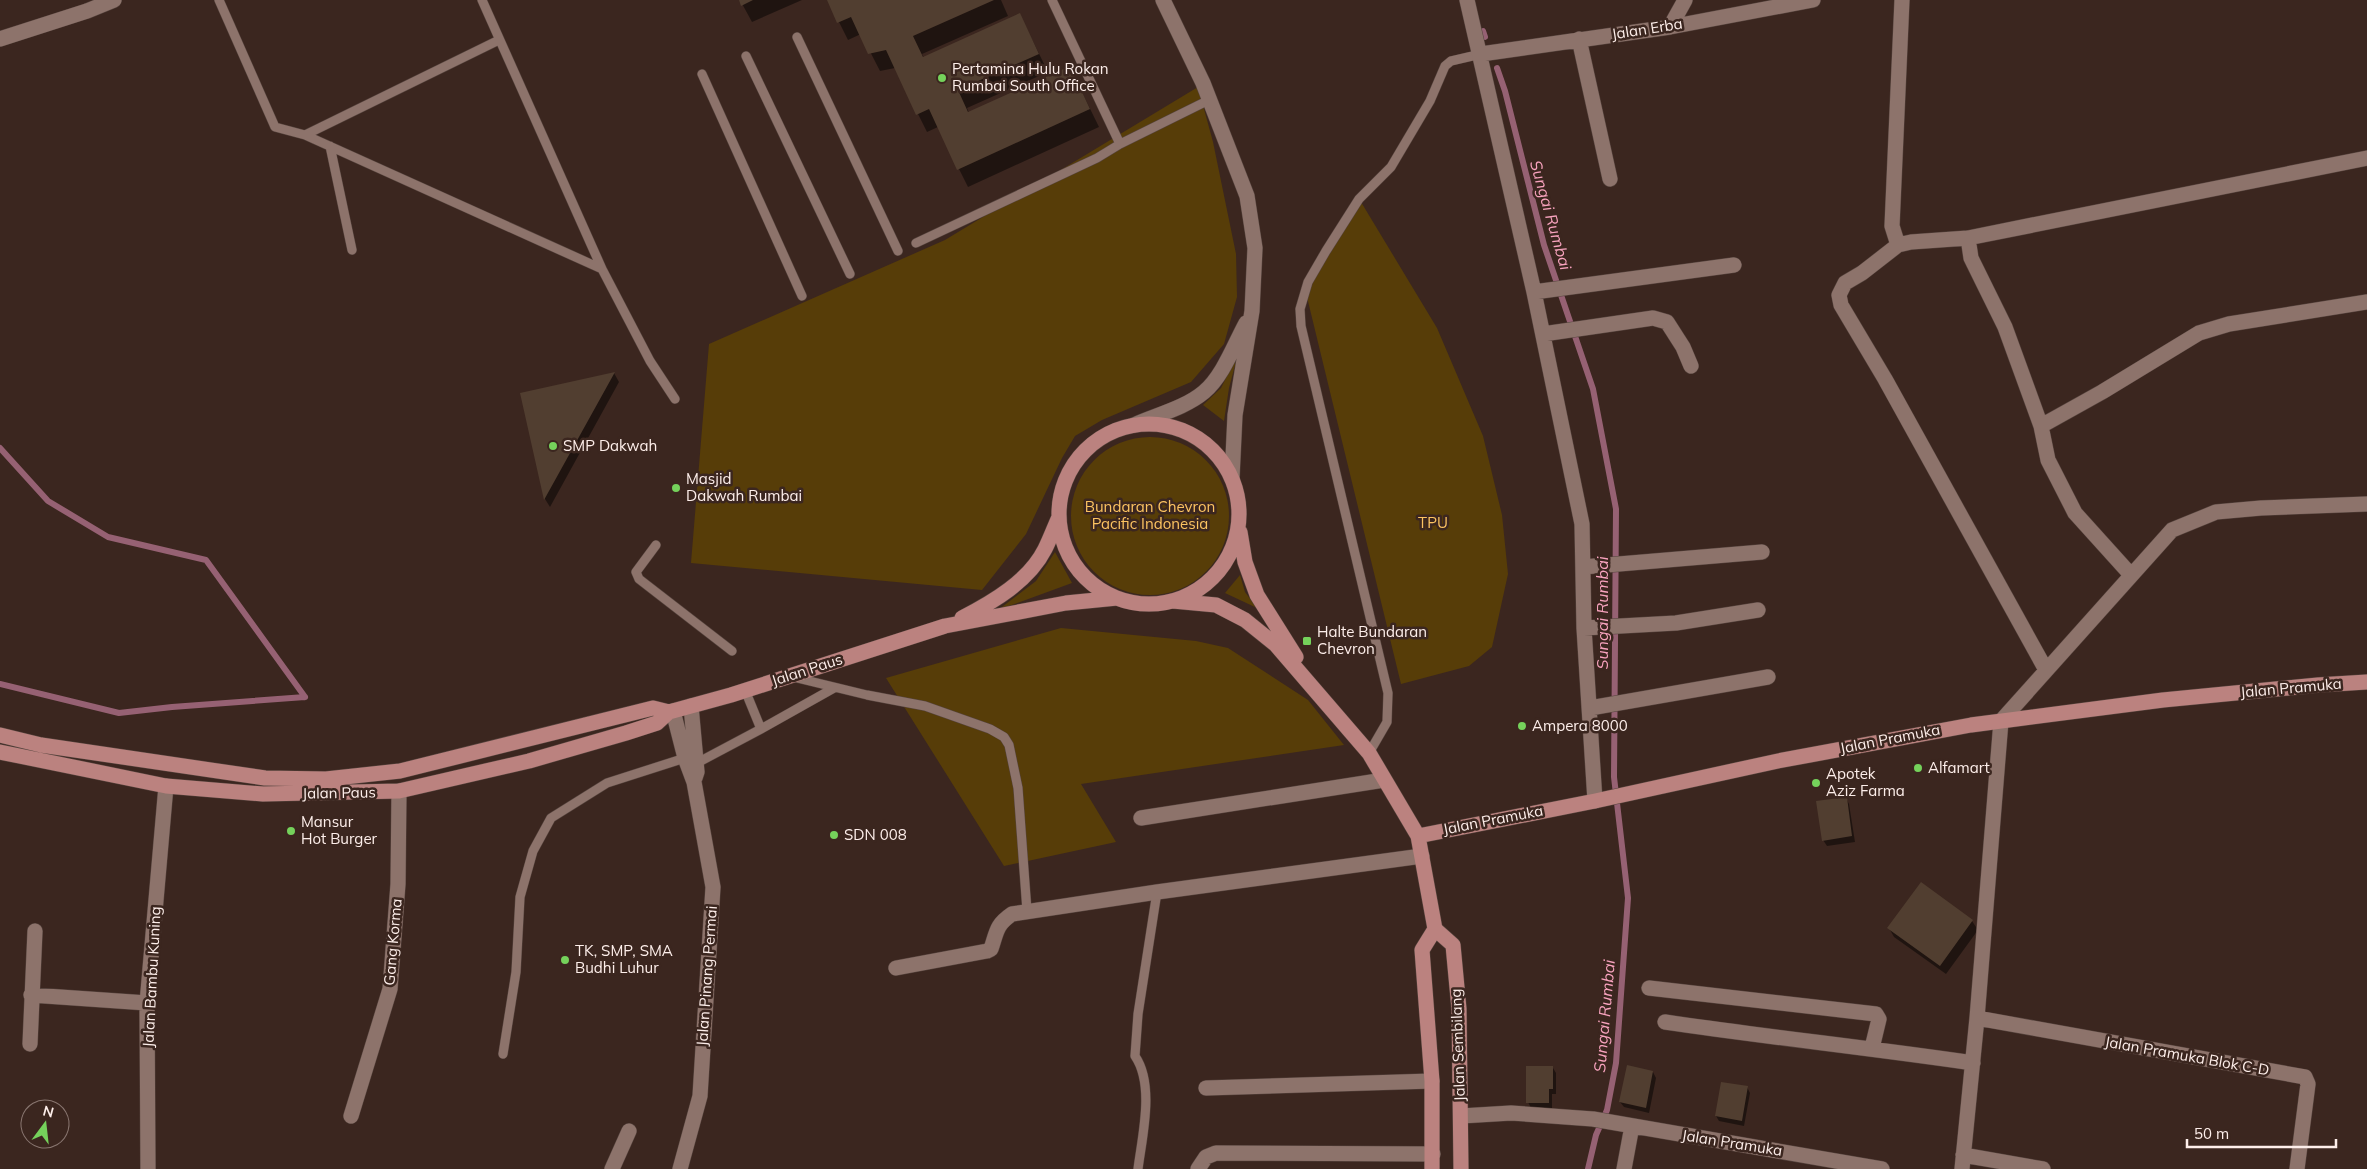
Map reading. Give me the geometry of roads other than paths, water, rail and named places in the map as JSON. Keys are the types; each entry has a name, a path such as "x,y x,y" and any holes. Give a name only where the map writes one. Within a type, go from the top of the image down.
{"main road":[{"path":"1319,692 1257,595 1245,562 1239,527 1240,504 1232,478 1219,456 1200,439 1179,429 1157,424 1134,425 1112,431 1095,442 1080,456 1070,470 1061,494 1059,517 1063,540 1074,564 1092,584 1117,598 1145,604 1173,601 1216,605 1245,620 1276,645 1319,692 1370,753 1418,836 1435,929 1453,945"},
{"name":"Jalan Paus","path":"945,626 990,604 1024,576 1044,551 1059,517"},
{"path":"1173,601 1199,590 1218,572 1232,550 1239,527"},
{"name":"Jalan Paus","path":"0,735 51,746 265,778 326,779 400,771 653,708 671,711 691,706 945,626 1066,603 1117,598"},
{"name":"Jalan Pramuka","path":"1418,836 1890,739 2001,721 2163,700 2367,682"},
{"name":"Jalan Paus","path":"0,752 166,786 263,794 398,791 529,761 608,738 657,723 671,711"},
{"path":"1422,950 1435,929"},
{"path":"1422,950 1453,945"},
{"name":"Jalan Sembilang","path":"1453,945 1459,1009 1461,1169"},
{"name":"Jalan Sembilang","path":"1422,950 1432,1081 1432,1161"}],"street":[{"path":"0,39 88,11 114,0"},
{"path":"1163,0 1209,100 1247,196 1255,248 1252,311 1235,415 1232,478"},
{"path":"1467,0 1542,291 1543,334 1582,524 1584,628 1595,801"},
{"path":"1670,27 1685,0"},
{"name":"Jalan Erba","path":"1481,54 1670,27 1813,0"},
{"path":"1898,246 1892,226 1902,0"},
{"path":"1579,39 1610,179"},
{"path":"2046,670 1885,379 1841,305 1839,295 1845,282 1862,273 1898,246 1968,238 2367,158"},
{"path":"1968,238 1971,258 2006,327 2041,426 2048,460 2075,513 2131,575"},
{"path":"1542,291 1734,265"},
{"path":"2041,426 2102,392 2199,333 2229,324 2367,302"},
{"path":"1134,425 1186,403 1205,392 1222,369 1252,311"},
{"path":"1543,334 1653,318 1667,322 1683,347 1691,366"},
{"path":"2043,1169 1963,1162 1977,1018 2001,721 2172,530 2216,512 2261,508 2367,504"},
{"path":"1583,567 1762,552"},
{"path":"1584,628 1676,623 1758,610"},
{"path":"1590,708 1768,678"},
{"name":"Jalan Pinang Permai","path":"691,706 691,761"},
{"name":"Jalan Pinang Permai","path":"671,711 697,772 694,782 713,887 700,1096 680,1169"},
{"path":"1140,818 1384,780"},
{"name":"Jalan Bambu Kuning","path":"148,1169 147,1003 166,786"},
{"name":"Gang Korma","path":"351,1116 390,988 398,884 398,791"},
{"path":"896,968 987,951 991,949 997,928 1002,921 1012,914 1156,892 1422,856"},
{"path":"30,1044 35,931"},
{"path":"1649,988 1876,1014 1879,1019 1872,1048"},
{"path":"32,995 147,1003"},
{"name":"Jalan Pramuka Blok C-D","path":"1977,1018 2305,1077 2308,1084 2297,1169"},
{"path":"1665,1022 1818,1044 1872,1048 1972,1063"},
{"path":"1206,1088 1432,1081"},
{"name":"Jalan Pramuka","path":"1461,1116 1511,1113 1593,1119 1882,1169"},
{"path":"1624,1169 1632,1126"},
{"path":"612,1169 628,1131"},
{"path":"1198,1169 1206,1157 1216,1154 1432,1161"}],"lane":[{"path":"219,0 275,127 289,133 304,135 330,146 602,269"},
{"path":"482,0 602,269 650,361 675,399"},
{"path":"1052,0 1120,144"},
{"path":"797,37 898,251"},
{"path":"304,135 499,40"},
{"path":"1370,753 1387,722 1388,693 1301,326 1300,309 1308,282 1326,251 1359,199 1391,167 1430,101 1445,66 1451,61 1481,54"},
{"path":"746,56 850,274"},
{"path":"702,74 802,296"},
{"path":"916,243 1097,158 1120,144 1209,100"},
{"path":"330,146 352,250"},
{"path":"656,545 636,572 639,579 732,651"},
{"path":"790,676 834,688 925,706 990,729 1004,737 1009,745 1018,788 1027,911"},
{"path":"503,1054 516,972 520,897 533,851 551,818 607,783 691,761 761,729 834,688"},
{"path":"745,690 761,729"},
{"path":"1138,1169 1145,1109 1144,1086 1139,1062 1135,1056 1138,1014 1156,892"}],"waterway":[{"name":"Sungai Rumbai","path":"1483,31 1485,37"},
{"name":"Sungai Rumbai","path":"1497,68 1505,91 1544,245 1593,389 1616,509 1614,777 1628,898 1616,1063 1607,1110 1596,1135 1588,1169"},
{"path":"0,448 48,501 108,537 206,560 305,697"},
{"path":"0,684 119,713 305,697"}],"place":[{"name":"Pertamina Hulu Rokan Rumbai South Office","path":"942,78"},
{"name":"SMP Dakwah","path":"553,446"},
{"name":"Masjid Dakwah Rumbai","path":"676,488"},
{"name":"Halte Bundaran Chevron","path":"1307,641"},
{"name":"Ampera 8000","path":"1522,726"},
{"name":"Alfamart","path":"1918,768"},
{"name":"Apotek Aziz Farma","path":"1816,783"},
{"name":"Mansur Hot Burger","path":"291,831"},
{"name":"SDN 008","path":"834,835"},
{"name":"TK, SMP, SMA Budhi Luhur","path":"565,960"}],"park label":[{"name":"Bundaran Chevron Pacific Indonesia","path":"1150,516"},
{"name":"TPU","path":"1433,523"}]}
